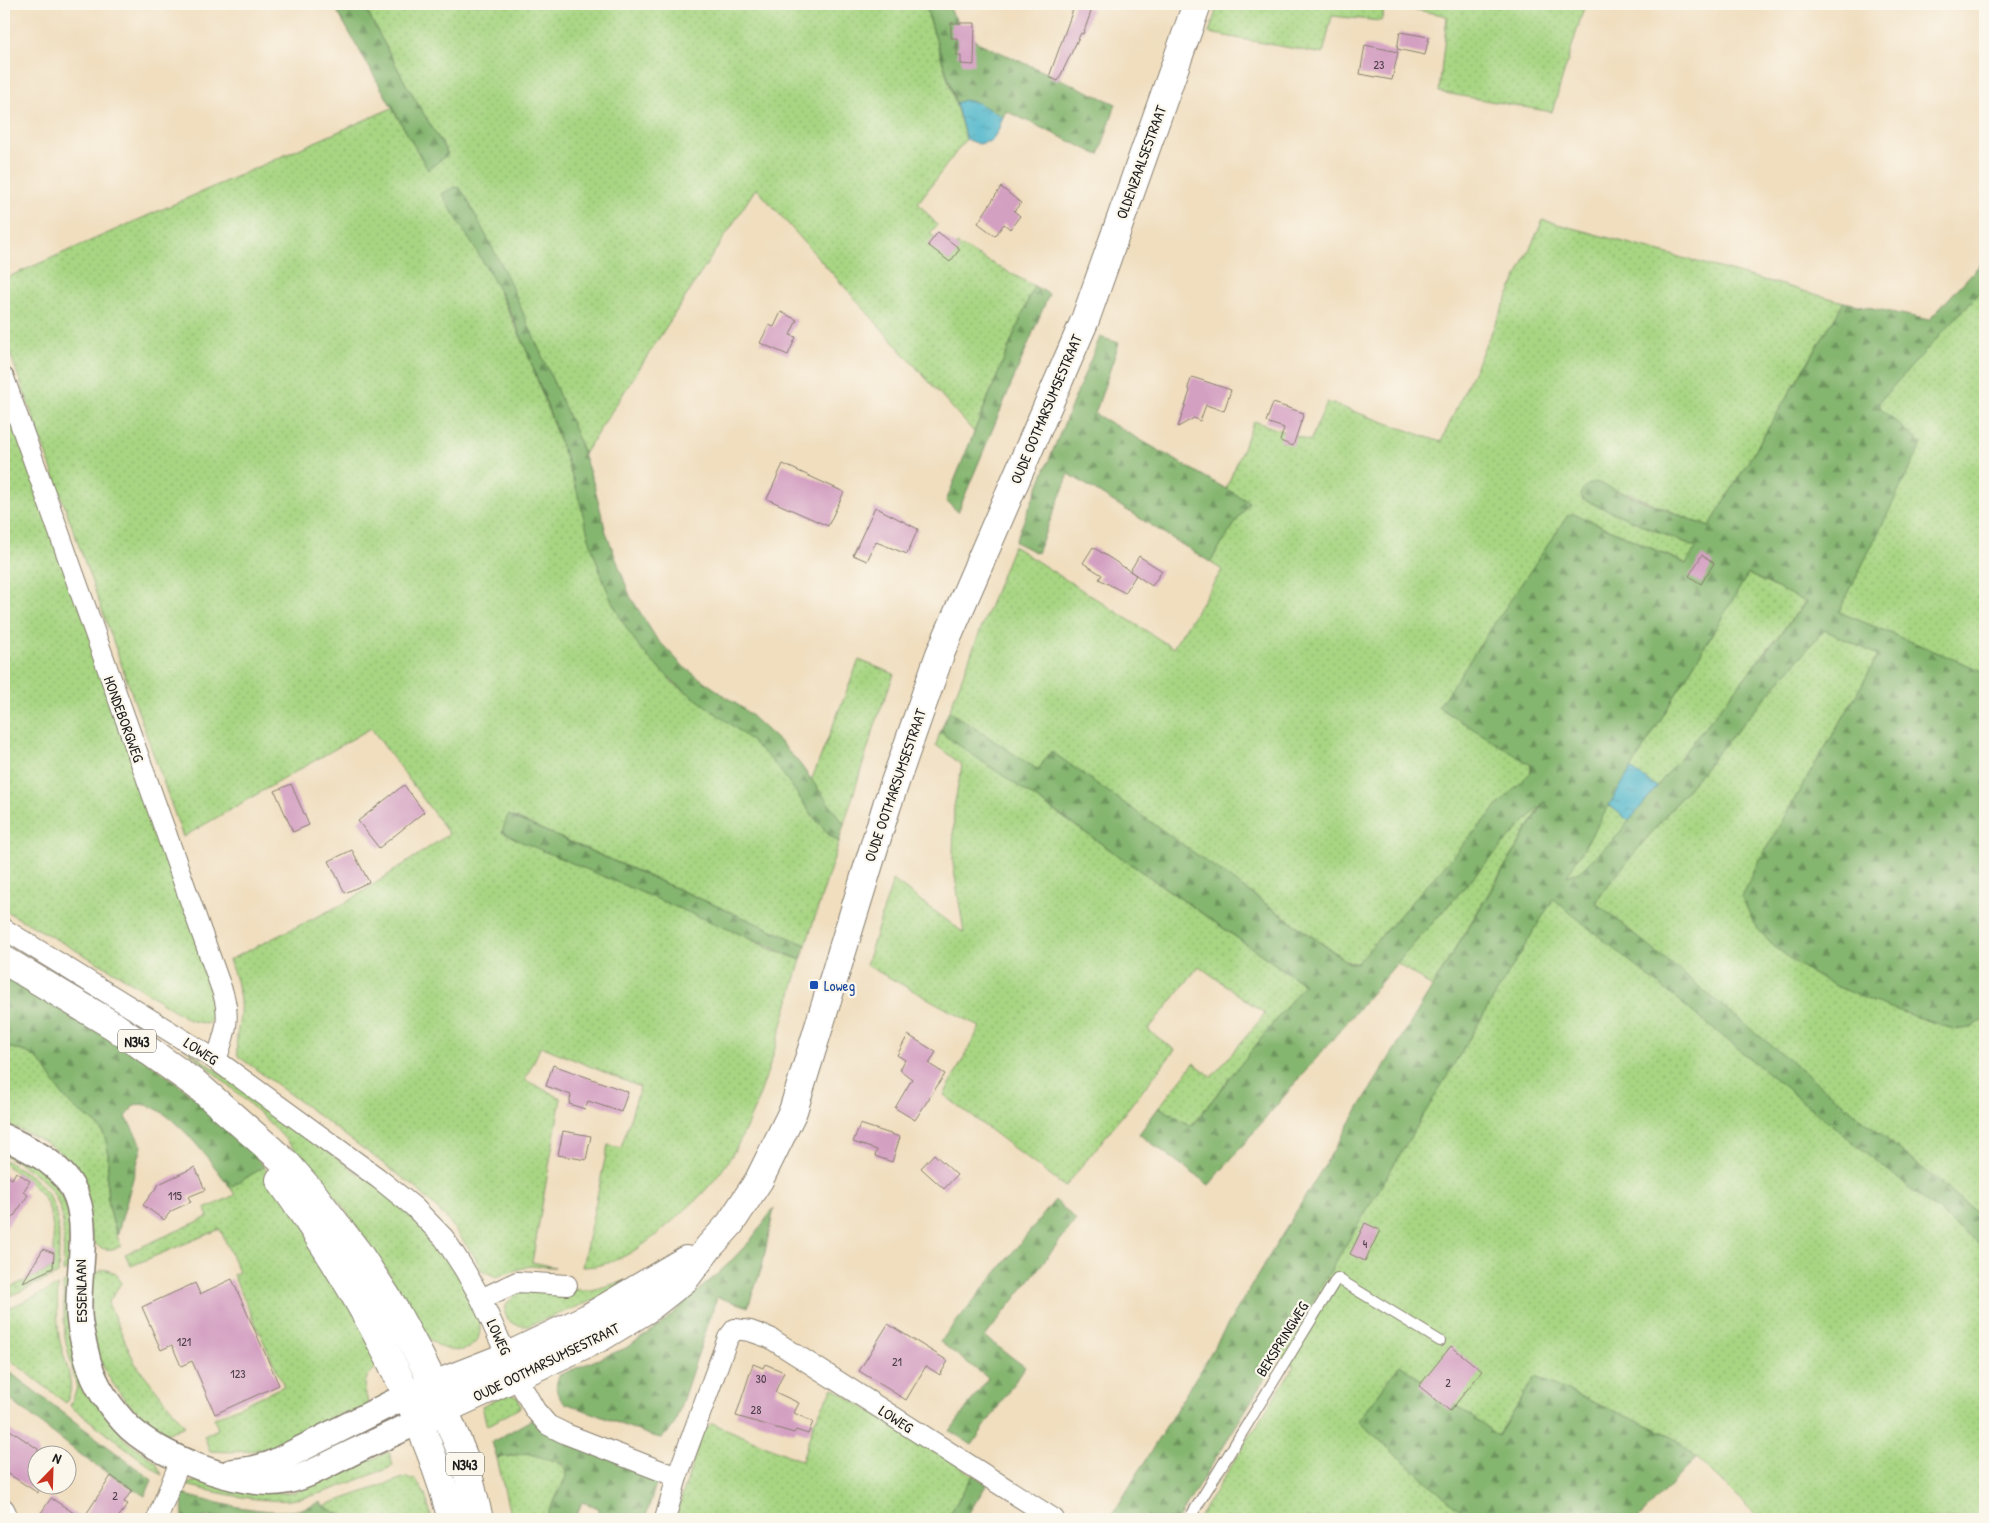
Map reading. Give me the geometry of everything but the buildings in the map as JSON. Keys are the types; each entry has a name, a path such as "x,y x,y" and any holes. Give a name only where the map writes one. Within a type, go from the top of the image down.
{"main road":[{"name":"OLDENZAALSESTRAAT","path":"1085,320 1197,4"},
{"name":"OUDE OOTMARSUMSESTRAAT","path":"417,1422 444,1412 588,1318 709,1246 730,1224 759,1180 793,1111 887,805 940,654 1085,320"},
{"name":"N343","path":"4,960 149,1050 197,1085 257,1140 287,1164 358,1253 392,1305 434,1385 464,1458 479,1519"},
{"name":"N343","path":"257,1140 268,1163 297,1204 362,1305 417,1422 443,1485 452,1519"},
{"name":"OUDE OOTMARSUMSESTRAAT","path":"406,1396 434,1385 512,1367"}],"street":[{"name":"HONDEBORGWEG","path":"4,378 228,1011 226,1033 216,1060"},
{"name":"LOWEG","path":"4,929 216,1060 378,1178 414,1207 444,1238 481,1299 512,1367 535,1410 548,1425 566,1434 677,1477 728,1338 735,1329 750,1331 770,1338 1054,1519"},
{"name":"ESSENLAAN","path":"4,1137 39,1153 62,1175 77,1198 81,1224 80,1316 86,1355 99,1389 124,1423 158,1448 219,1473 249,1482 268,1484 287,1481 309,1474 417,1422"},
{"path":"481,1299 517,1282 567,1285"},
{"name":"ESSENLAAN","path":"219,1473 253,1469 271,1464 406,1396"},
{"path":"157,1519 181,1459"},
{"path":"665,1519 677,1477"},
{"path":"4,1509 6,1513 5,1519"}],"lane":[{"name":"BEKSPRINGWEG","path":"1189,1519 1337,1278 1440,1341"}],"green space":[{"path":"333,4 363,4 407,86 448,154 428,170"},
{"path":"363,4 925,4 966,139 918,203 937,225 930,233 950,251 957,244 1034,286 974,432 756,188 584,454 576,433 497,288 525,346 577,490 601,574 613,604 628,629 672,682 733,724 769,757 785,775 813,816 829,835 839,842 806,945 509,815 768,948 801,960 762,1089 741,1138 729,1160 699,1197 681,1214 626,1256 604,1264 582,1267 608,1145 621,1148 640,1087 541,1046 525,1080 561,1098 532,1262 555,1267 529,1266 496,1277 482,1270 473,1254 448,1220 415,1187 238,1056 237,1040 240,1000 238,986 229,960 349,901 449,834 371,728 183,837 4,336 4,279 392,108 428,169 448,154 407,86"},
{"path":"925,4 948,4 960,25 977,42 1116,104 1099,155 1006,111 1003,117 974,103 956,103"},
{"path":"1218,4 1386,4 1381,21 1332,16 1323,54 1209,33"},
{"path":"1388,4 1585,4 1552,112 1439,92 1447,16"},
{"path":"454,187 460,188 466,197 505,272 576,433 594,485 606,532 630,596 656,638 685,668 745,710 782,744 800,764 844,824 839,842 819,824 787,779 769,758 754,743 656,666 624,624 598,567 570,470 518,329 498,289 442,194"},
{"path":"1543,220 1844,302 1709,527 1628,493 1582,499 1696,548 1687,564 1589,520 1439,707 1531,765 1531,772 1504,799 1357,963 1350,963 1051,752 1038,770 949,711 1013,546 1173,648 1222,570 1210,562 1249,502 1226,489 1254,421 1310,441 1327,402 1441,442"},
{"path":"1985,259 1985,286 1879,402 1881,409 1922,444 1839,612 1985,672 1985,1019 1970,1028 1956,1030 1876,1003 1824,980 1799,965 1777,948 1757,928 1742,897 1751,877 1795,798 1878,655 1824,630 1720,750 1602,892 1596,903 1985,1219 1985,1249 1553,899 1280,1355 1178,1519 1110,1519 1545,801 1484,865 1397,963 1209,1185 1139,1134 1159,1107 1192,1126 1304,984 940,732 949,711 1038,770 1051,751 1349,963 1357,963 1504,799 1531,772 1531,765 1438,707 1568,515 1574,514 1589,520 1686,564 1696,548 1582,499 1580,495 1585,487 1596,482 1709,527 1844,302 1929,320","holes":["1748,574 1806,602 1616,837 1579,872 1567,876"]},
{"path":"1034,286 1049,294 958,512 946,501"},
{"path":"1985,286 1985,672 1838,612 1921,444 1881,409 1878,402"},
{"path":"1100,337 1119,343 1095,414 1249,502 1210,562 1069,474 1037,553 1015,542"},
{"path":"4,392 219,999 217,1016 206,1024 189,1020 120,975 4,910"},
{"path":"1748,574 1806,601 1657,787 1631,769"},
{"path":"1824,630 1878,655 1766,848 1743,897 1749,913 1758,928 1779,950 1829,982 1884,1004 1970,1028 1985,1019 1985,1219 1596,904 1602,892 1720,750"},
{"path":"859,660 894,674 878,716 844,824 811,781"},
{"path":"940,732 1305,985 1191,1126 1159,1107 1194,1063 1212,1077 1265,1014 1199,966 1148,1030 1175,1050 1065,1187 944,1095 980,1027 866,965 893,880 964,933 953,864 954,807 962,765 936,745"},
{"path":"1546,798 1432,987 1397,963 1484,865"},
{"path":"1609,805 1629,821 1592,862 1583,869 1566,877"},
{"path":"508,815 806,945 801,960 522,842 502,832"},
{"path":"1553,898 1985,1249 1985,1519 1761,1519 1672,1436 1535,1377 1498,1436 1400,1365 1358,1421 1470,1519 1198,1519 1294,1366 1280,1355"},
{"path":"4,972 109,1036 176,1082 237,1136 264,1167 230,1187 200,1149 174,1121 160,1111 146,1105 134,1105 126,1117 142,1146 117,1236 108,1200 108,1153 103,1133 96,1123 70,1104 38,1060 30,1054 4,1047"},
{"path":"180,1044 405,1207 412,1214 445,1255 468,1292 476,1309 480,1325 478,1338 473,1345 458,1351 450,1350 429,1338 362,1233 308,1163 262,1116"},
{"path":"4,1047 30,1054 38,1060 70,1103 95,1123 103,1133 108,1153 108,1202 121,1246 106,1249 99,1247 93,1241 77,1183 66,1159 41,1140 4,1123"},
{"path":"4,1147 40,1167 58,1188 65,1202 69,1217 70,1269 63,1272 63,1231 57,1201 50,1189 39,1177 4,1155"},
{"path":"4,1160 37,1181 47,1193 57,1219 59,1253 58,1274 4,1299 4,1290 53,1268 53,1231 48,1206 42,1196 33,1186 4,1164"},
{"path":"264,1167 286,1196 386,1363 373,1371 366,1380 365,1391 369,1406 354,1414 345,1412 293,1437 290,1443 280,1446 250,1451 210,1451 204,1436 218,1429 214,1418 284,1386 233,1275 239,1272 220,1229 131,1266 125,1254 208,1217 205,1209 235,1195 230,1187"},
{"path":"1055,1200 1076,1220 985,1337 1025,1367 972,1445 950,1431 988,1378 940,1342"},
{"path":"774,1208 762,1267 748,1307 717,1297 675,1423 669,1432 661,1438 652,1436 563,1402 556,1389 559,1375 626,1348 660,1325 726,1266 750,1241"},
{"path":"103,1269 116,1273 121,1283 108,1303 135,1363 185,1426 166,1434 152,1425 128,1403 109,1377 101,1362 92,1331 91,1312 92,1281 95,1275"},
{"path":"70,1280 123,1438 155,1461 162,1475 70,1406 77,1388 65,1338 63,1283"},
{"path":"625,1281 599,1298 528,1326 510,1322 506,1317 505,1310 512,1298 531,1289 592,1290"},
{"path":"58,1286 59,1336 70,1379 69,1395 66,1403 4,1355 4,1310"},
{"path":"1400,1365 1498,1436 1535,1377 1672,1436 1696,1458 1638,1519 1470,1519 1358,1421"},
{"path":"4,1368 152,1480 145,1496 89,1461 78,1452 78,1446 70,1446 4,1395"},
{"path":"833,1388 973,1475 947,1519 675,1519 702,1433 712,1423 802,1461 814,1422"},
{"path":"508,1393 518,1398 521,1407 487,1426 482,1406"},
{"path":"531,1420 641,1471 657,1481 645,1519 596,1519 599,1508 582,1502 575,1519 545,1519 567,1476 566,1468 561,1463 527,1453 497,1458 492,1442"},
{"path":"389,1452 393,1465 389,1468 327,1491 290,1500 279,1501 237,1496 184,1484 198,1481 282,1493 295,1492"},
{"path":"527,1453 557,1462 562,1465 567,1475 545,1519 511,1519 497,1458"},
{"path":"973,1475 987,1484 965,1519 947,1519"},
{"path":"406,1477 410,1480 414,1478 425,1494 432,1519 349,1519 323,1506"},
{"path":"182,1494 250,1509 278,1511 303,1509 321,1502 323,1506 349,1519 204,1517 204,1519 183,1519"}],"water":[{"path":"964,100 978,103 1003,117 998,131 991,141 979,144 966,139 956,103"},
{"path":"1631,769 1657,787 1629,821 1609,805"}],"place":[{"name":"Loweg","path":"814,985"}]}
